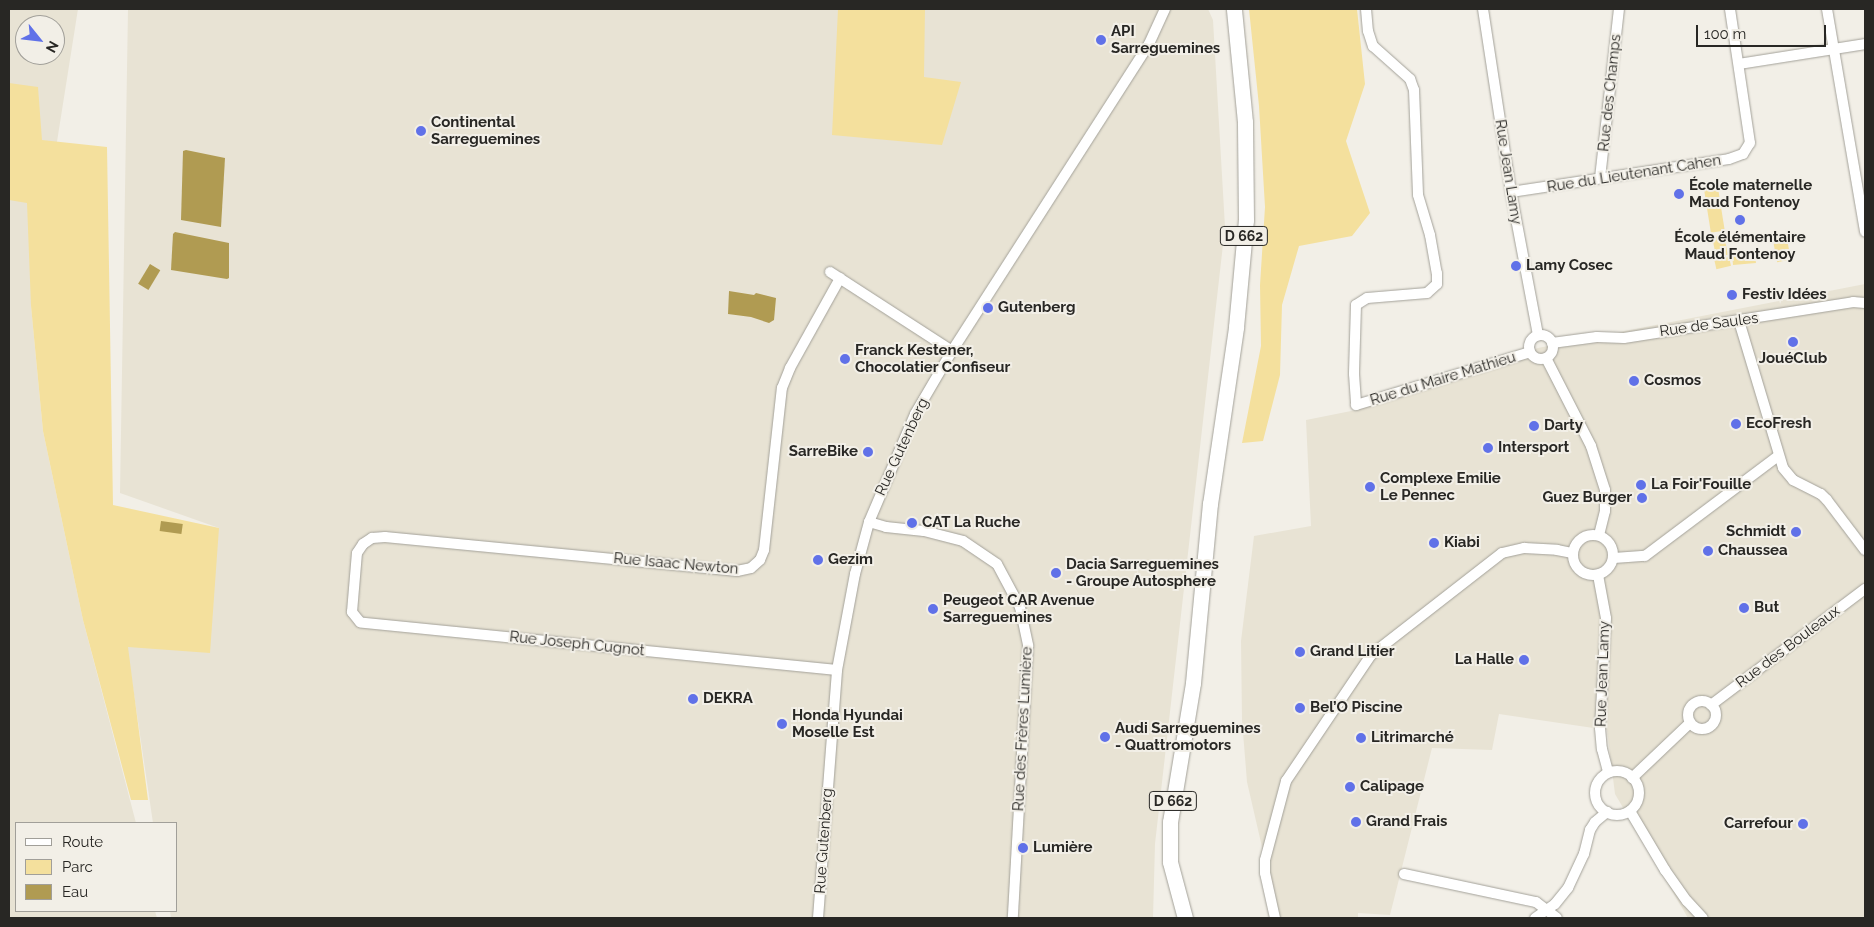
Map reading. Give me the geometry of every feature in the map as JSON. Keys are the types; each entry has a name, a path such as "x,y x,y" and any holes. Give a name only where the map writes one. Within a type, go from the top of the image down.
{"main road":[{"name":"D 662","path":"1185,918 1170,862 1170,822 1192,682 1210,504 1236,326 1246,220 1245,122 1234,9"}],"street":[{"name":"Rue Gutenberg","path":"818,918 837,670 856,574 869,522 915,414 952,351 1148,46 1165,9"},
{"name":"Rue du Maire Mathieu","path":"1366,9 1368,31 1373,46 1410,78 1414,90 1418,195 1430,235 1437,284 1427,293 1368,298 1356,305 1354,374 1356,405 1530,352"},
{"name":"Rue Jean Lamy","path":"1482,9 1511,192 1538,335"},
{"name":"Rue des Champs","path":"1600,178 1619,9"},
{"path":"1730,9 1739,64 1865,44"},
{"path":"1827,9 1865,232"},
{"name":"Rue du Lieutenant Cahen","path":"1511,192 1728,159 1743,154 1750,143 1739,64"},
{"path":"830,272 952,351"},
{"name":"Rue Isaac Newton","path":"355,582 357,553 363,544 372,538 386,537 737,571 751,568 760,560 764,550 782,388 790,368 840,278"},
{"name":"Rue de Saules","path":"1552,343 1597,337 1624,338 1852,302 1865,302"},
{"path":"1739,321 1783,468 1793,480 1821,494 1865,550"},
{"path":"1538,335 1544,335 1552,343 1551,354 1546,358 1540,359 1530,352 1529,346 1532,339 1538,335"},
{"path":"1546,358 1591,446 1605,490 1605,511 1599,535"},
{"path":"1614,558 1645,556 1778,456"},
{"name":"Rue des Frères Lumière","path":"869,522 886,527 924,531 963,541 997,564 1020,607 1028,646 1013,918"},
{"path":"1589,535 1599,535 1611,544 1614,558 1610,567 1598,575 1585,574 1579,570 1574,562 1573,553 1575,545 1581,538 1589,535"},
{"path":"1275,918 1265,873 1266,860 1284,784 1371,655 1502,553 1524,548 1573,553"},
{"name":"Rue Jean Lamy","path":"1598,575 1606,618 1600,728 1602,749 1608,772"},
{"name":"Rue Joseph Cugnot","path":"355,582 352,612 360,622 837,670"},
{"name":"Rue des Bouleaux","path":"1632,778 1690,723 1688,711 1693,705 1704,702 1711,705 1865,589"},
{"path":"1690,723 1697,728 1710,727 1716,716 1711,705"},
{"path":"1608,772 1623,772 1632,778 1639,789 1639,796 1630,811 1620,815 1607,812 1598,803 1595,788 1598,781 1608,772"},
{"path":"1630,811 1665,870 1687,901 1703,918"},
{"path":"1535,918 1548,911 1568,888 1584,854 1594,822 1607,812"},
{"path":"1404,874 1536,902 1557,918"}],"shaded area":[{"path":"9,9 78,9 31,306 43,431 83,620 136,822 15,822 15,912 155,912 157,918 9,918"},
{"path":"128,9 1208,9 1213,20 1225,227 1155,844 1153,918 171,918 170,912 178,912 178,822 153,822 127,647 219,528 120,493"},
{"path":"1865,284 1865,918 1688,918 1615,794 1607,730 1499,714 1492,750 1432,748 1390,915 1358,913 1358,918 1275,918 1265,860 1247,782 1242,720 1241,641 1254,536 1311,526 1306,420 1356,410 1538,348"}],"green space":[{"path":"838,9 925,9 924,77 961,82 942,145 832,135"},
{"path":"1249,9 1357,9 1365,84 1346,141 1370,213 1352,236 1299,246 1282,305 1280,375 1263,441 1242,443 1261,346 1260,285 1265,207 1259,106"},
{"path":"9,83 38,87 42,140 107,147 113,505 219,528 210,653 128,647 148,800 131,800 83,620 43,431 31,306 27,203 9,200"},
{"path":"1718,188 1725,230 1711,233 1704,190"},
{"path":"1786,234 1791,260 1777,262 1772,237"},
{"path":"1724,235 1728,255 1716,257 1712,237"},
{"path":"1755,252 1756,263 1733,265 1732,254"},
{"path":"1729,257 1731,266 1716,269 1714,260"}],"water":[{"path":"183,151 225,158 221,227 181,220"},
{"path":"175,232 229,243 229,278 171,270 173,234"},
{"path":"150,264 160,270 148,290 138,284"},
{"path":"729,291 754,295 756,293 776,298 774,320 769,323 751,317 728,314"},
{"path":"161,521 183,524 181,534 160,531"}],"place":[{"name":"API Sarreguemines","path":"1101,40"},
{"name":"Continental Sarreguemines","path":"421,131"},
{"name":"École maternelle Maud Fontenoy","path":"1679,194"},
{"name":"École élémentaire Maud Fontenoy","path":"1740,220"},
{"name":"Lamy Cosec","path":"1516,266"},
{"name":"Festiv Idées","path":"1732,295"},
{"name":"Gutenberg","path":"988,308"},
{"name":"JouéClub","path":"1793,342"},
{"name":"Franck Kestener, Chocolatier Confiseur","path":"845,359"},
{"name":"Cosmos","path":"1634,381"},
{"name":"EcoFresh","path":"1736,424"},
{"name":"Darty","path":"1534,426"},
{"name":"Intersport","path":"1488,448"},
{"name":"SarreBike","path":"868,452"},
{"name":"La Foir'Fouille","path":"1641,485"},
{"name":"Complexe Emilie Le Pennec","path":"1370,487"},
{"name":"Guez Burger","path":"1642,498"},
{"name":"CAT La Ruche","path":"912,523"},
{"name":"Schmidt","path":"1796,532"},
{"name":"Kiabi","path":"1434,543"},
{"name":"Chaussea","path":"1708,551"},
{"name":"Gezim","path":"818,560"},
{"name":"Dacia Sarreguemines - Groupe Autosphere","path":"1056,573"},
{"name":"But","path":"1744,608"},
{"name":"Peugeot CAR Avenue Sarreguemines","path":"933,609"},
{"name":"Grand Litier","path":"1300,652"},
{"name":"La Halle","path":"1524,660"},
{"name":"DEKRA","path":"693,699"},
{"name":"Bel’O Piscine","path":"1300,708"},
{"name":"Honda Hyundai Moselle Est","path":"782,724"},
{"name":"Audi Sarreguemines - Quattromotors","path":"1105,737"},
{"name":"Litrimarché","path":"1361,738"},
{"name":"Calipage","path":"1350,787"},
{"name":"Grand Frais","path":"1356,822"},
{"name":"Carrefour","path":"1803,824"},
{"name":"Lumière","path":"1023,848"}]}
